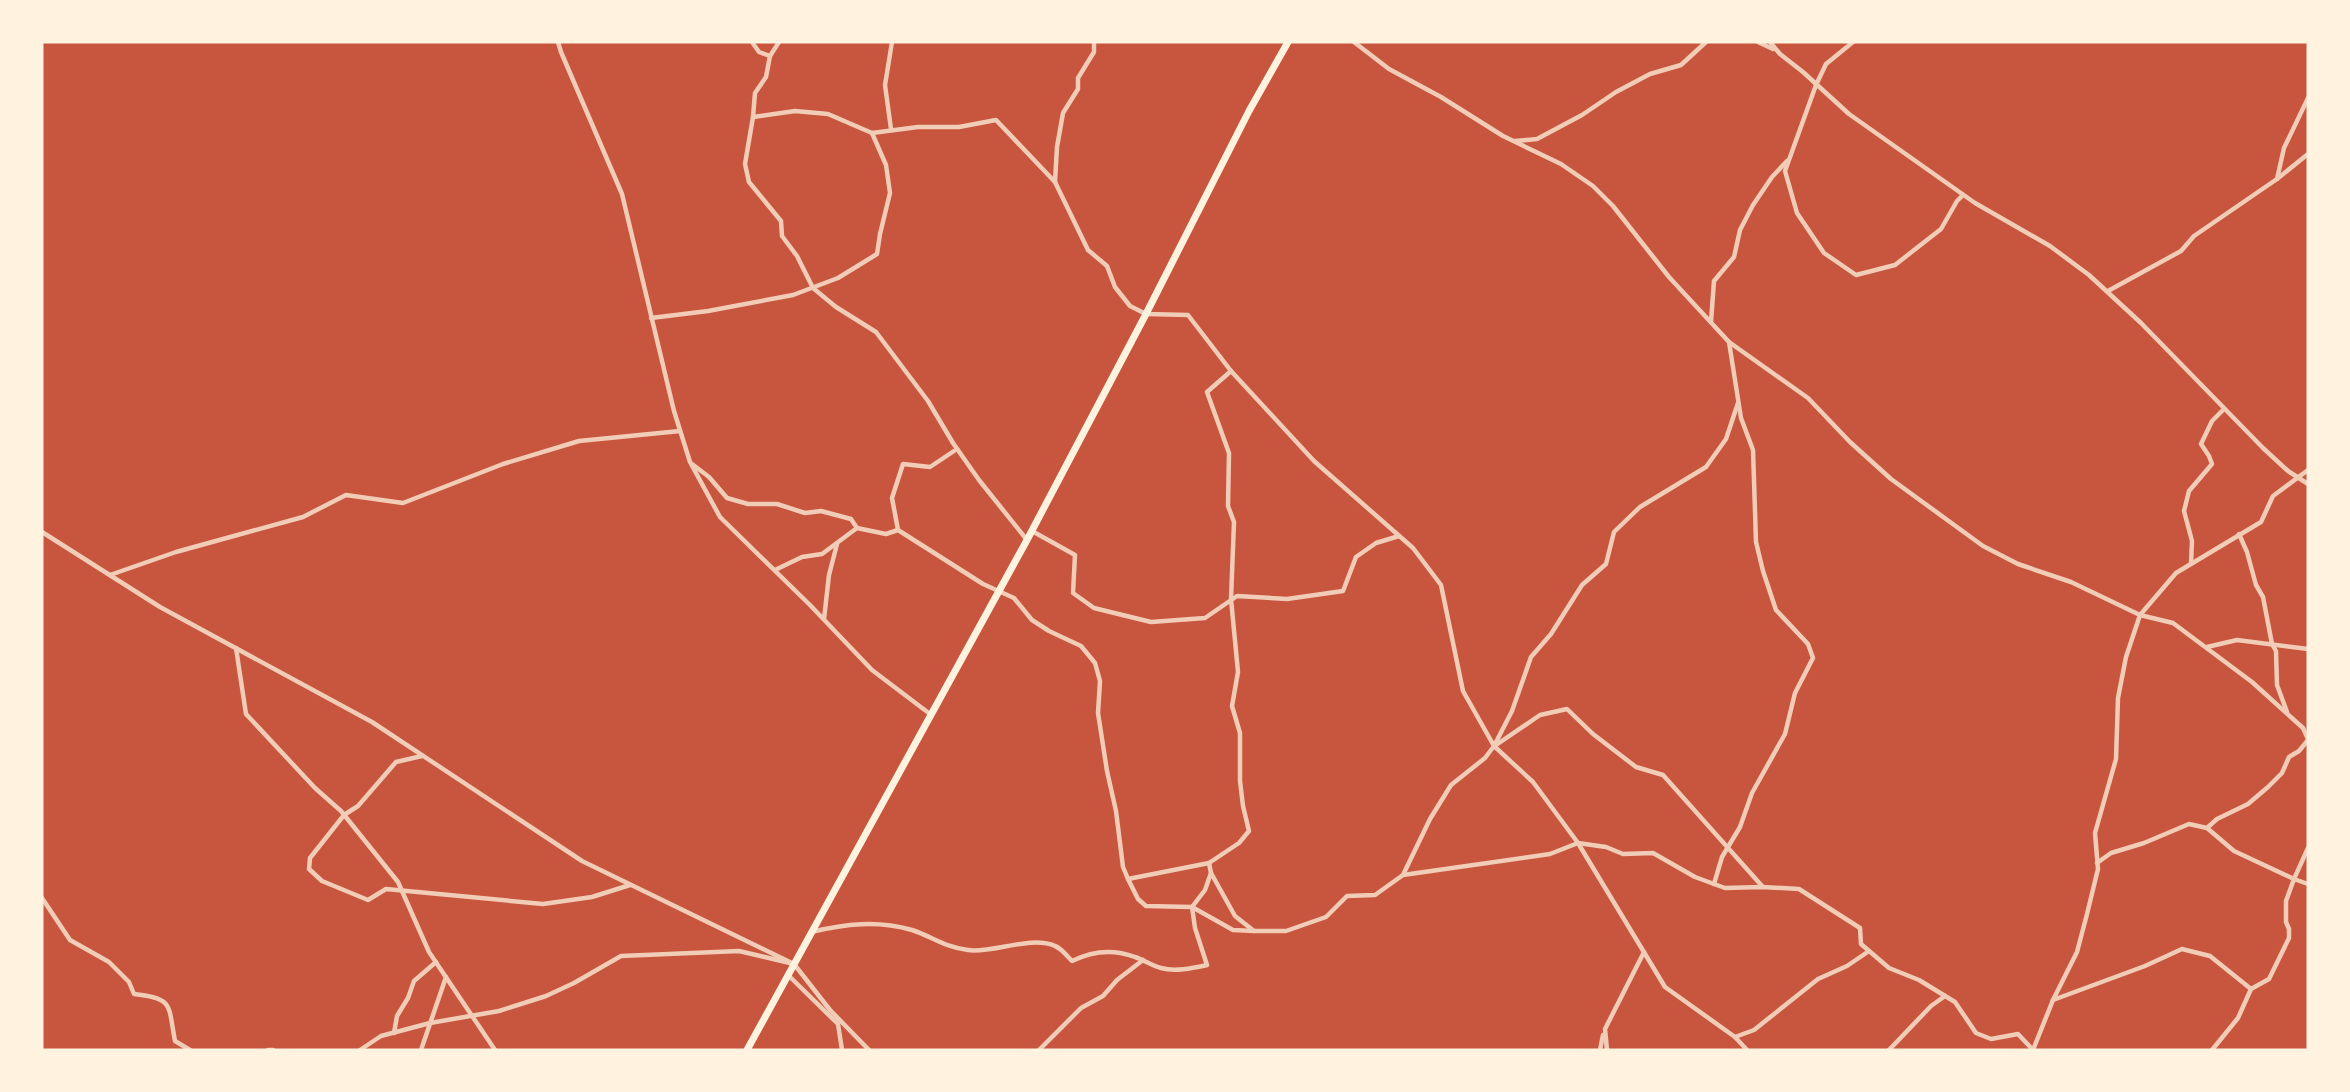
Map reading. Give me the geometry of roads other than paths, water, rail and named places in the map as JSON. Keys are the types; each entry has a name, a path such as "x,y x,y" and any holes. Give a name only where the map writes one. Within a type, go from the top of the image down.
{"main road":[{"path":"747,1050 930,714 1028,540 1244,122 1288,42"}],"street":[{"path":"558,42 622,194 680,431 690,462 720,517 824,619 872,670 930,714"},
{"path":"752,42 759,52 770,56"},
{"path":"779,42 770,56 766,77 755,93 745,164 749,182 781,221 782,236 797,256 813,288 836,307 876,332 928,402 979,480 1028,540"},
{"path":"891,129 885,85 892,42"},
{"path":"1055,182 1057,147 1063,113 1078,89 1078,78 1094,52 1094,42"},
{"path":"1354,42 1389,69 1512,141 1561,164 1593,186 1613,206 1669,277 1729,342 1808,398 1850,442 1891,479 1983,546 2018,564 2071,582 2140,615 2173,623 2207,647 2287,712 2303,728 2308,740 2299,751 2289,757 2282,773 2268,787 2248,804 2217,819 2207,828"},
{"path":"1512,141 1537,139 1650,74 1681,65 1706,42"},
{"path":"1758,42 1776,50"},
{"path":"1770,42 1776,50 1849,114 1985,210 2050,246 2108,291 2270,455 2308,484"},
{"path":"1853,42 1826,64 1816,85 1785,171 1797,213 1824,253 1856,275 1895,265 1941,229 1963,195"},
{"path":"2277,179 2284,148 2308,98"},
{"path":"753,117 795,111 828,114 872,133 891,129 959,127 996,120 1055,182 1088,250 1107,266 1115,287 1130,306 1146,314 1188,315 1232,371 1314,461 1413,548 1441,585 1463,691 1494,746 1533,782 1578,843 1665,987 1735,1037 1747,1050"},
{"path":"651,318 793,296 838,278 877,254 890,193 886,165 872,133"},
{"path":"2108,291 2181,251 2194,236 2277,179 2308,154"},
{"path":"1711,322 1714,281 1734,257 1740,230 1753,205 1772,177 1789,159"},
{"path":"1714,884 1722,857 1740,827 1752,793 1785,734 1796,693 1813,658 1808,644 1776,610 1763,571 1756,542 1753,450 1738,403 1729,342"},
{"path":"1128,879 1209,863 1239,843 1249,831 1242,797 1240,733 1232,706 1238,672 1231,599 1234,522 1228,506 1229,453 1207,392 1232,371"},
{"path":"1403,875 1430,819 1451,785 1485,758 1494,746 1512,711 1531,657 1551,634 1582,585 1606,564 1614,532 1640,507 1706,467 1726,439 1738,403"},
{"path":"2191,563 2192,541 2184,511 2188,491 2212,464 2210,456 2200,444 2212,421 2224,409"},
{"path":"110,575 176,552 303,518 345,495 403,503 503,464 579,441 680,431"},
{"path":"957,449 930,467 903,464 892,498 898,530 925,549 1014,598 1032,620 1081,646 1095,663 1100,681 1098,713 1116,811 1123,867 1138,899 1146,906 1192,907 1233,930 1286,931 1326,917 1347,896 1375,895 1403,875 1540,856 1578,843 1606,847 1623,854 1653,853 1695,877 1725,888 1799,889 1860,928 1861,944 1888,968 1919,980 1955,1002 1976,1033 1991,1039 2018,1034 2033,1050 2053,1000 2077,952 2087,915 2097,863 2095,833 2116,759 2118,698 2126,657 2140,615 2176,573 2262,522 2273,496 2308,470"},
{"path":"690,462 709,477 727,498 748,504 777,504 806,513 821,511 851,519 857,528 886,534 898,530"},
{"path":"775,570 802,556 822,554 857,528"},
{"path":"1032,531 1075,555 1073,593 1094,608 1152,622 1205,618 1237,596 1287,599 1343,591 1356,557 1376,543 1399,536"},
{"path":"42,532 160,606 372,722 582,861 794,964 830,1010 869,1050"},
{"path":"2239,534 2247,552 2256,585 2263,597 2272,644 2276,651 2277,685 2287,712"},
{"path":"824,619 829,575 837,544"},
{"path":"2207,647 2237,640 2308,649"},
{"path":"236,648 246,714 315,788 344,815 398,882 436,962 495,1050"},
{"path":"1494,746 1540,715 1567,709 1593,734 1636,767 1663,775 1762,887"},
{"path":"423,756 396,762 358,806 344,815 310,858 309,869 322,881 368,900 386,889 543,904 592,897 631,885"},
{"path":"2097,863 2111,853 2144,843 2188,824 2207,828 2234,850 2308,884"},
{"path":"2212,1050 2238,1018 2251,989 2269,979 2289,938 2286,901 2308,848"},
{"path":"1209,863 1211,873 1235,916 1254,931"},
{"path":"811,932 844,924 884,924 914,931 947,946 972,951 1030,943 1055,945 1072,961 1102,951 1133,956 1161,968 1191,969 1207,965 1195,928 1192,907 1205,890 1211,873"},
{"path":"42,898 70,940 109,962 129,982 134,994 157,996 168,1005 175,1041 190,1050"},
{"path":"2053,1000 2145,966 2182,949 2210,956 2251,989"},
{"path":"360,1050 381,1036 430,1023 499,1011 546,996 621,956 739,951 794,964"},
{"path":"1735,1037 1754,1030 1818,979 1847,966 1869,951"},
{"path":"1600,1050 1605,1029 1644,952"},
{"path":"1039,1050 1080,1008 1103,996 1116,980 1143,960"},
{"path":"393,1033 414,981 436,962"},
{"path":"788,975 838,1024 842,1050"},
{"path":"422,1050 446,977"},
{"path":"1889,1050 1924,1013 1945,996"},
{"path":"1605,1029 1607,1050"},
{"path":"268,1050 273,1050"}]}
